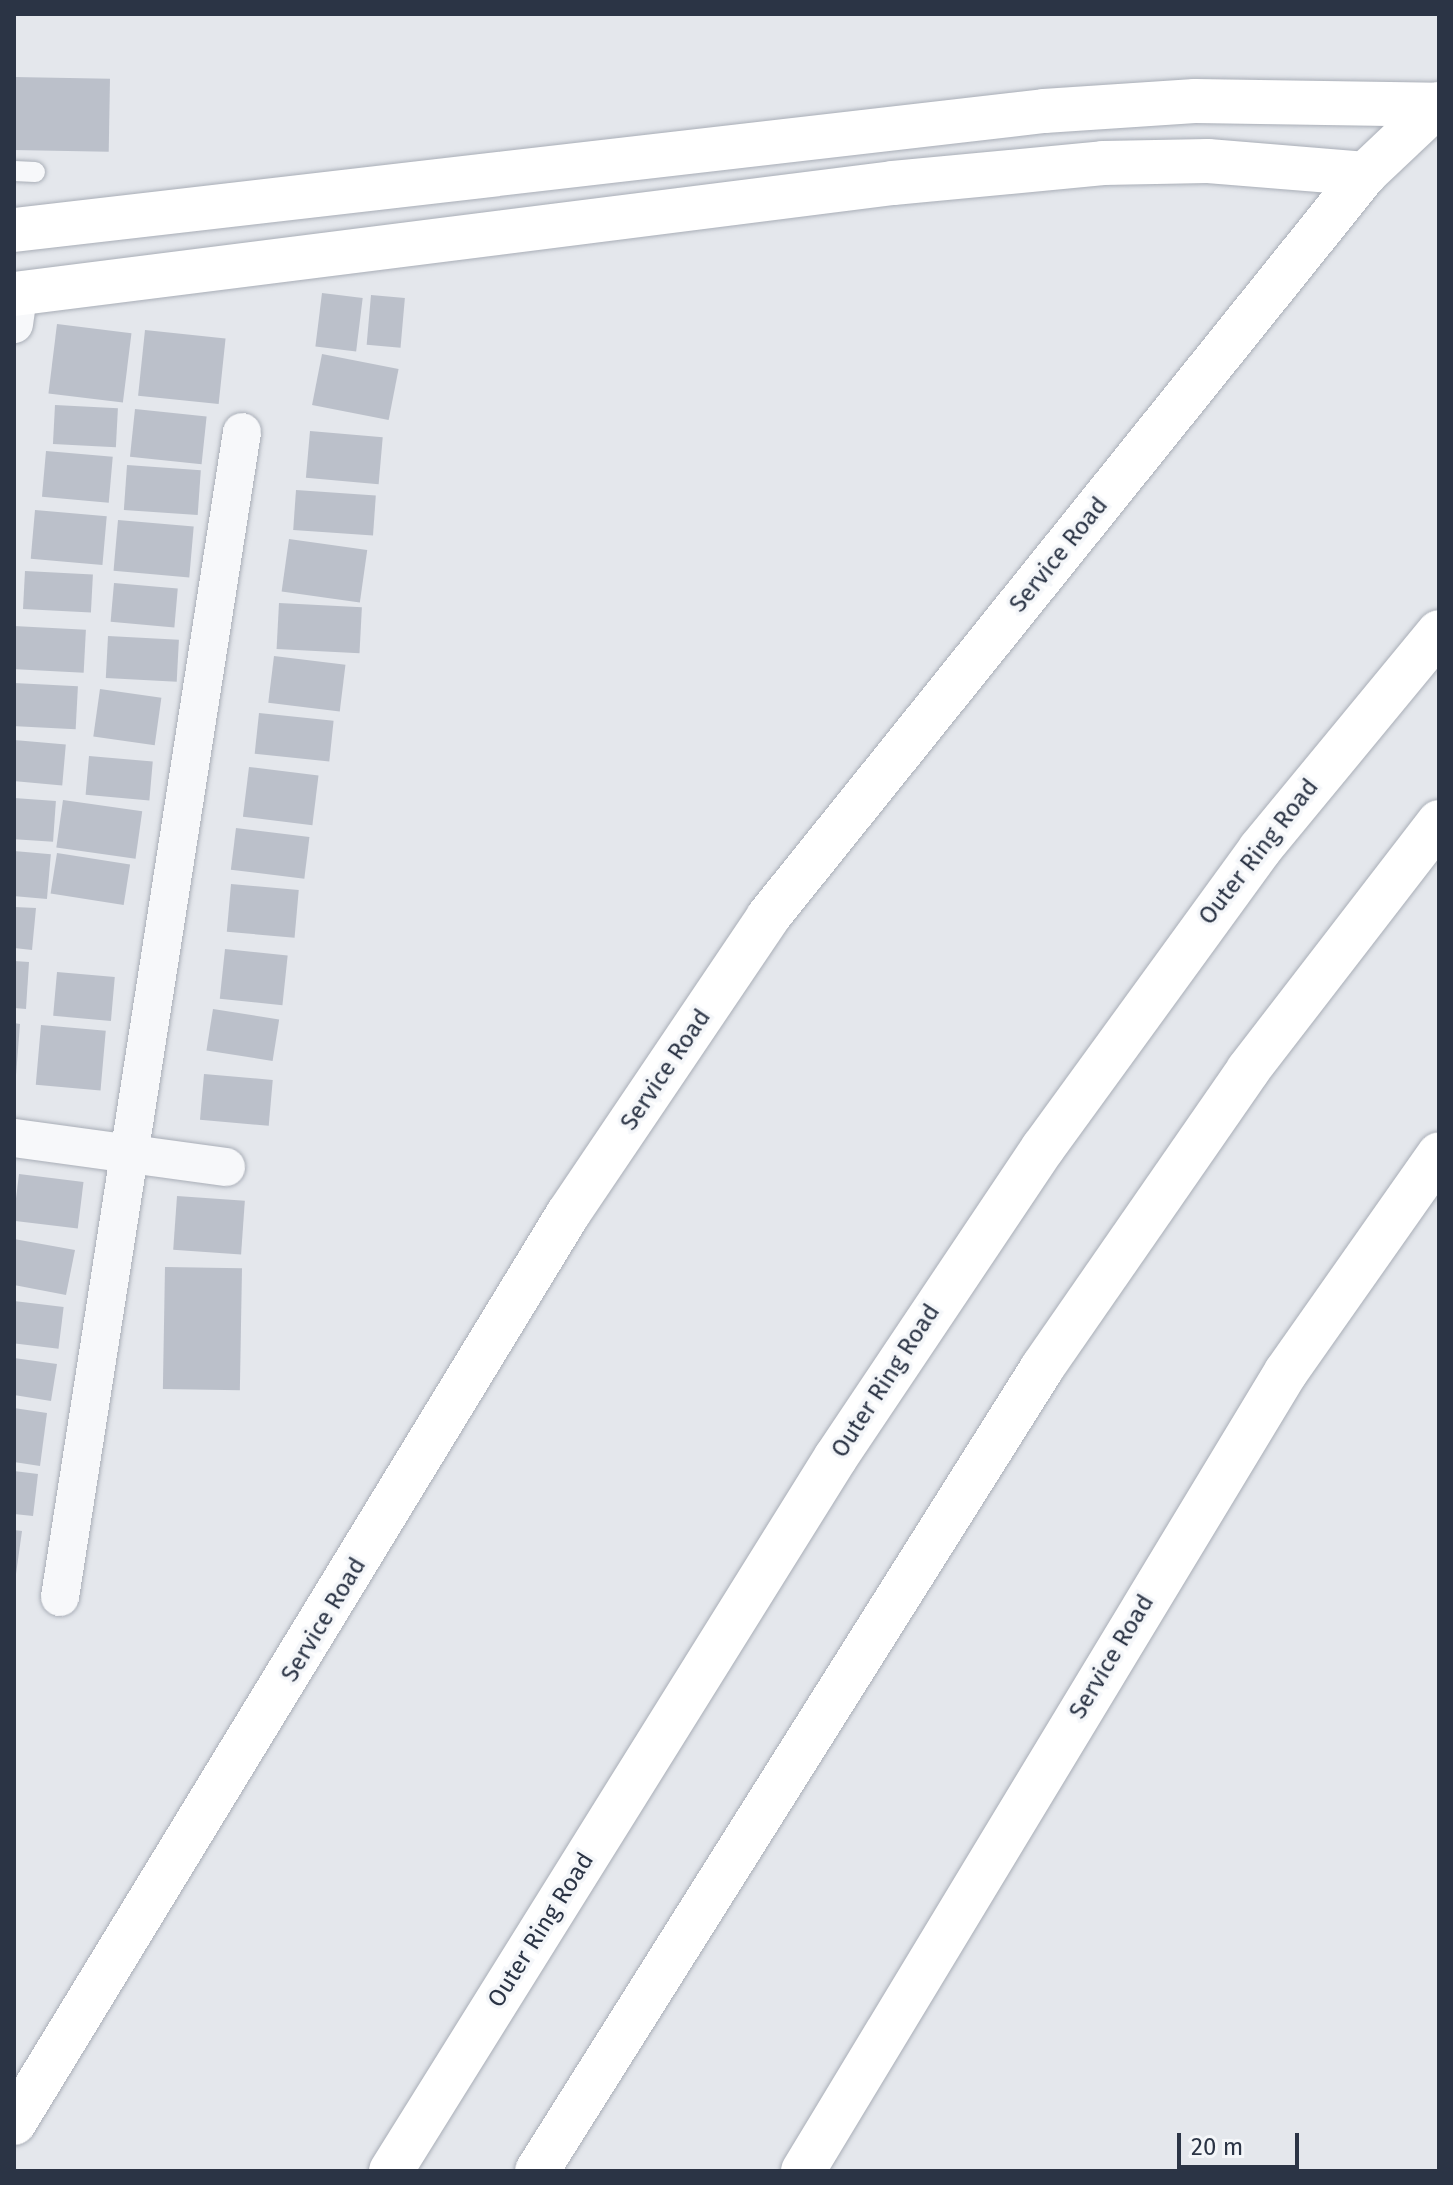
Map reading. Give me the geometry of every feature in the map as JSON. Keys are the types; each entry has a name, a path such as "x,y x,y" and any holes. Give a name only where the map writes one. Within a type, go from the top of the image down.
{"main road":[{"path":"14,230 1044,111 1195,101 1438,105"},
{"name":"Service Road","path":"14,2123 568,1214 768,917 1365,174 1438,105"},
{"path":"15,304 893,183 1103,163 1208,161 1365,174"},
{"name":"Outer Ring Road","path":"391,2171 836,1457 1034,1161 1260,849 1439,632"},
{"path":"537,2171 1051,1355 1248,1070 1439,822"},
{"name":"Service Road","path":"803,2171 1286,1372 1439,1154"}],"street":[{"path":"60,1597 126,1153 242,432"},
{"path":"14,1138 226,1167"}],"lane":[{"path":"14,171 35,172"}],"building":[{"path":"14,77 110,79 109,152 14,150"},
{"path":"322,293 363,298 356,352 315,347"},
{"path":"371,295 405,298 401,348 367,345"},
{"path":"57,324 131,333 123,403 48,393"},
{"path":"145,330 226,338 219,404 138,396"},
{"path":"322,354 399,369 389,420 312,405"},
{"path":"55,405 118,408 116,447 53,444"},
{"path":"135,409 207,417 202,464 130,457"},
{"path":"310,431 383,437 379,484 306,478"},
{"path":"46,451 113,457 109,503 42,497"},
{"path":"127,465 201,470 198,515 124,510"},
{"path":"296,490 376,496 373,535 293,530"},
{"path":"35,510 107,516 102,565 31,559"},
{"path":"118,520 194,527 189,577 114,571"},
{"path":"289,539 367,550 360,602 282,591"},
{"path":"25,571 93,575 91,613 23,609"},
{"path":"114,583 178,589 174,627 111,622"},
{"path":"279,603 362,607 359,653 277,649"},
{"path":"14,626 86,630 84,673 14,669"},
{"path":"108,636 179,640 177,682 106,678"},
{"path":"274,656 345,665 340,711 268,703"},
{"path":"14,683 78,686 76,729 14,726"},
{"path":"100,689 161,698 155,745 93,737"},
{"path":"259,713 334,721 329,762 255,754"},
{"path":"14,740 66,745 62,785 14,781"},
{"path":"89,756 153,762 149,800 86,795"},
{"path":"249,767 318,776 312,825 243,817"},
{"path":"14,798 56,801 53,842 14,839"},
{"path":"63,800 142,811 136,859 56,848"},
{"path":"236,828 309,837 304,879 231,870"},
{"path":"14,851 51,854 47,899 14,896"},
{"path":"57,853 130,865 124,905 51,893"},
{"path":"231,884 299,890 295,938 227,932"},
{"path":"14,907 36,908 32,950 14,948"},
{"path":"225,949 288,956 282,1005 220,999"},
{"path":"14,961 29,962 26,1009 14,1008"},
{"path":"57,972 115,977 111,1021 53,1016"},
{"path":"213,1009 279,1019 273,1061 206,1050"},
{"path":"14,1023 20,1024 16,1075 14,1075"},
{"path":"41,1025 106,1031 101,1090 36,1085"},
{"path":"204,1074 273,1080 269,1126 200,1120"},
{"path":"19,1174 84,1182 78,1229 14,1221"},
{"path":"177,1196 245,1201 241,1255 173,1250"},
{"path":"14,1239 75,1250 66,1295 14,1285"},
{"path":"165,1267 242,1268 240,1390 163,1389"},
{"path":"14,1301 64,1307 59,1349 14,1343"},
{"path":"14,1358 57,1364 51,1401 14,1395"},
{"path":"14,1408 47,1413 40,1466 14,1462"},
{"path":"14,1471 38,1474 33,1516 14,1514"},
{"path":"14,1530 22,1531 16,1574 14,1574"}]}
